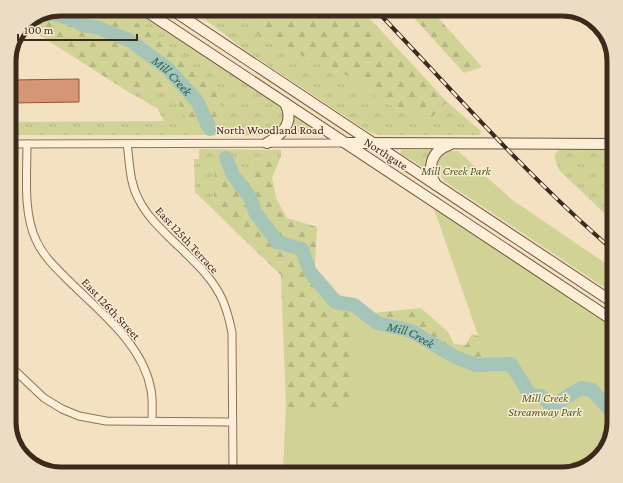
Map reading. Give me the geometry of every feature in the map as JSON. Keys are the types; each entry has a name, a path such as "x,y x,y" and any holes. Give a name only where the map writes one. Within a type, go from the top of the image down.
{"main road":[{"name":"Northgate","path":"154,16 607,316"},
{"name":"Northgate","path":"182,16 607,298"},
{"path":"267,143 282,133 286,127 289,115 285,103"},
{"name":"North Woodland Road","path":"346,143 607,144"},
{"path":"436,185 431,178 430,171 433,158 440,149 454,144"}],"street":[{"name":"North Woodland Road","path":"16,144 346,143"},
{"name":"East 126th Street","path":"27,144 28,205 30,226 36,241 50,262 130,343 147,374 151,390 152,420"},
{"name":"East 125th Terrace","path":"127,144 130,173 138,200 150,217 206,275 222,299 228,314 232,333 233,467"},
{"path":"16,371 44,398 62,409 79,416 106,421 152,420 232,422"}],"green space":[{"path":"61,16 107,16 141,24 218,92 225,135 197,135 169,89 127,91 29,29 44,19"},
{"path":"106,16 147,16 274,100 283,114 281,126 275,132 266,135 225,135 218,92 141,25"},
{"path":"200,16 244,16 260,37 350,77 388,104 430,119 447,102 481,131 480,135 380,135 369,132 245,50"},
{"path":"244,16 367,16 447,102 430,119 388,104 350,77 260,37"},
{"path":"412,16 436,16 482,67 464,73"},
{"path":"169,89 197,135 16,135 16,122 164,121 157,108 127,91"},
{"path":"295,116 320,131 318,134 289,134 293,126"},
{"path":"200,149 281,150 281,156 253,160 251,175 241,182 232,178 214,196 228,224 195,192 194,159 199,159"},
{"path":"402,150 431,151 424,168 400,153"},
{"path":"559,150 607,150 607,215 559,170 554,156"},
{"name":"Mill Creek Park","path":"451,151 458,151 511,199 607,264 607,289 444,181 439,171 438,163 445,154"},
{"name":"Mill Creek Streamway Park","path":"281,156 272,178 276,198 287,218 317,227 315,267 341,296 364,314 421,308 448,332 454,344 466,345 472,334 511,346 607,417 605,436 598,449 592,456 582,462 568,467 283,467 286,407 281,275 228,224 214,196 215,157 231,157 232,178 241,182 251,175 253,160"},
{"name":"Mill Creek Streamway Park","path":"431,200 607,316 607,422 605,436 601,444 592,456 582,462 568,467 283,467 286,407 353,408 354,305 377,323 411,331 455,357 476,365 488,364"}],"building":[{"path":"79,79 79,102 16,103 16,80"}],"waterway":[{"name":"Mill Creek","path":"61,16 75,20 83,25 99,28 131,41 168,69 197,101 210,129"},
{"name":"Mill Creek","path":"226,158 233,175 251,199 255,212 277,242 302,249 310,272 335,302 354,305 377,323 411,331 455,357 476,365 511,364 530,395 541,396 549,403 557,403 581,388 592,390 607,407"}],"railway":[{"path":"382,16 521,164 551,194 607,245"}]}
